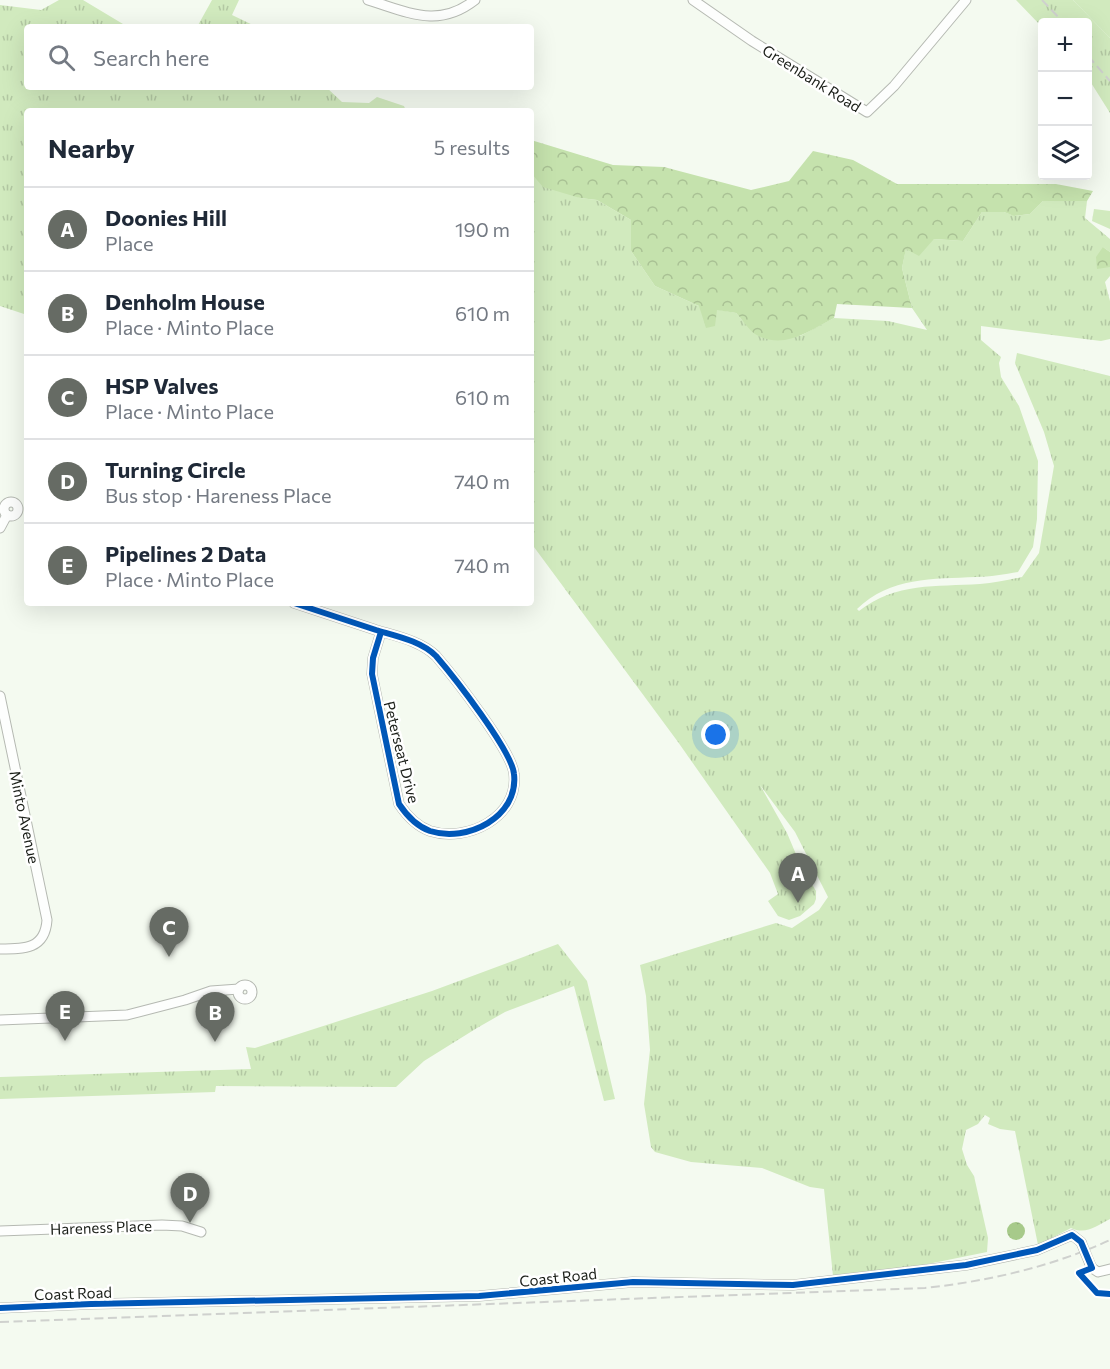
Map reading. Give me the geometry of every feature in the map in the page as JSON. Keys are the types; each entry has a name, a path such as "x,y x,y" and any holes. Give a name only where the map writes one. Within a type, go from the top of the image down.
{"street":[{"path":"368,0 430,17 453,13 475,0"},
{"name":"Greenbank Road","path":"693,0 752,41 867,112 894,86 966,0"},
{"path":"14,502 23,512 14,516 7,515 4,512 3,503 14,502"},
{"path":"0,528 7,515"},
{"name":"Peterseat Drive","path":"303,606 381,632 430,650 456,682 510,759 515,778 513,793 501,814 494,820 473,829 442,833 422,827 406,814 399,804 372,674 381,632"},
{"name":"Minto Avenue","path":"0,696 47,920 42,937 34,945 0,949"},
{"path":"0,1020 127,1015 211,992 239,989"},
{"name":"Hareness Place","path":"0,1231 162,1225 182,1226 201,1232"},
{"name":"Coast Road","path":"0,1308 102,1303 479,1296 633,1282 793,1285 966,1265 1038,1250 1072,1235 1081,1242 1092,1268 1098,1272 1110,1269"}],"green space":[{"path":"59,0 83,0 123,24 24,24 24,90 329,90 342,102 369,103 377,97 405,108 24,108 24,314 0,306 0,5 41,10"},
{"path":"212,0 239,0 232,15 251,24 199,24"},
{"path":"1016,0 1073,0 1091,18 1038,18 1038,23"},
{"path":"1073,0 1110,0 1110,38 1092,18"},
{"path":"1092,20 1110,38 1110,113 1092,84"},
{"path":"534,141 613,165 664,167 751,190 789,181 813,151 853,160 897,184 1056,184 1093,191 1087,201 1043,201 1030,214 1014,216 1004,212 982,212 963,241 934,239 919,256 906,249 902,268 912,308 837,304 834,318 796,337 776,340 765,339 755,334 736,313 717,310 715,326 706,328 699,306 655,286 631,251 631,220 597,200 580,198 543,187 534,176"},
{"path":"534,175 580,198 597,200 631,220 631,251 655,286 699,306 736,313 754,333 800,336 834,318 888,321 927,330 912,308 902,268 906,248 934,239 963,241 982,212 1004,212 1015,216 1030,214 1043,201 1087,201 1085,218 1110,239 1110,252 1103,247 1110,267 1110,276 1105,282 1110,301 1110,339 1101,341 981,326 981,340 1001,357 999,363 1001,377 1019,406 1038,461 1037,519 1033,547 1018,572 944,578 898,585 883,591 857,609 859,611 887,595 917,588 985,584 1022,577 1039,553 1054,466 1044,432 1015,363 1017,353 1110,376 1110,1219 1086,1230 1071,1228 1038,1245 1015,1131 1000,1129 988,1124 990,1118 985,1115 978,1124 966,1130 962,1149 967,1165 974,1176 988,1238 987,1252 913,1267 833,1276 824,1189 810,1187 762,1168 691,1162 655,1152 651,1147 644,1104 650,1050 646,996 640,965 776,923 792,928 819,910 828,897 795,832 760,785 816,891 814,904 800,916 789,920 778,916 768,901 778,894 770,873 678,742 534,547"},
{"path":"1094,209 1110,211 1110,229 1092,221"},
{"path":"1103,247 1110,252 1110,267 1097,269 1096,257"},
{"path":"558,944 587,981 615,1099 604,1101 574,986 505,1012 424,1061 396,1087 216,1086 215,1092 0,1099 0,1077 251,1069 246,1047 255,1048 432,991"}],"water":[{"path":"1012,1222 1020,1222 1025,1227 1023,1238 1012,1240 1007,1235 1007,1227"}],"railway":[{"path":"1042,0 1059,18"},
{"path":"1092,61 1110,81"},
{"path":"0,1322 925,1288 1019,1272 1088,1250 1110,1240"}],"cycle path":[{"path":"303,606 408,640 423,646 436,656 481,714 511,763 514,774 513,789 508,803 488,823 474,830 444,834 420,826 405,813 399,804 372,674 373,658 381,632"},
{"path":"0,1308 479,1296 633,1282 793,1285 966,1265 1037,1250 1072,1235 1081,1242 1092,1268 1079,1273 1097,1293 1110,1294"}],"place":[{"name":"Doonies Hill","path":"798,903"},
{"name":"HSP Valves","path":"169,957"},
{"name":"Pipelines 2 Data","path":"65,1041"},
{"name":"Denholm House","path":"215,1042"},
{"name":"Turning Circle","path":"190,1223"}]}
